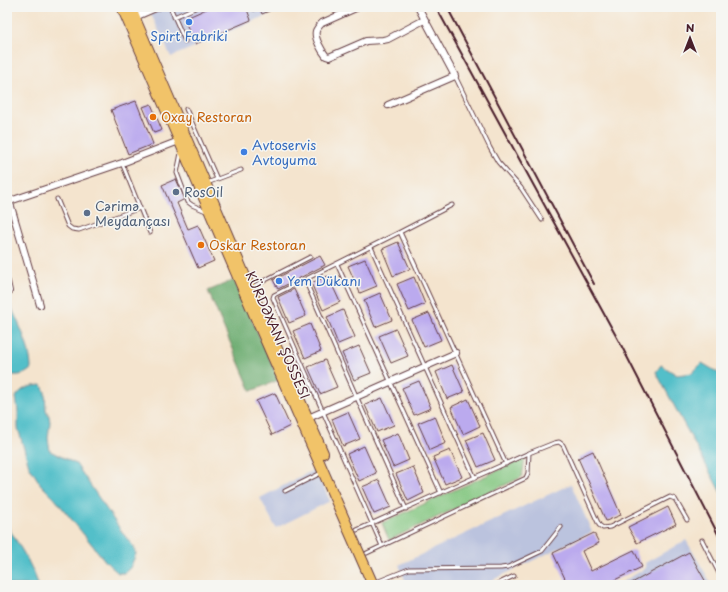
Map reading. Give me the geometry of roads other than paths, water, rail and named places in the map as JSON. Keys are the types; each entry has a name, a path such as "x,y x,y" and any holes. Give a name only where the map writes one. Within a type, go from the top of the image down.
{"main road":[{"path":"122,7 184,145 205,183 250,288 324,471 378,584"},
{"path":"130,7 210,212 304,420 367,552 378,584"}],"street":[{"path":"135,17 158,7"},
{"path":"358,7 322,23 316,31 317,38 326,56 329,57 366,41 388,39 424,20"},
{"path":"388,105 455,76 418,7"},
{"path":"8,202 122,163 184,145"},
{"path":"7,193 8,202 40,305"},
{"path":"7,282 9,291"},
{"path":"304,420 456,353"}],"lane":[{"path":"170,7 185,42"},
{"path":"174,17 197,7"},
{"path":"714,7 721,10"},
{"path":"455,76 498,162 522,188 542,220"},
{"path":"186,108 217,179"},
{"path":"184,145 177,173 188,202 210,212"},
{"path":"122,163 150,233"},
{"path":"205,183 241,170"},
{"path":"57,199 68,226 72,229 79,230 140,208"},
{"path":"382,546 273,301 274,295 338,264 452,204"},
{"path":"400,232 506,464"},
{"path":"371,247 475,478"},
{"path":"250,288 310,257"},
{"path":"338,264 441,493"},
{"path":"305,280 406,509"},
{"path":"357,530 529,453 559,442 563,445 599,525 603,528 610,527 670,497 673,497 676,501 687,520"},
{"path":"367,552 526,478 528,473 529,453"},
{"path":"285,491 324,471"},
{"path":"378,584 409,569 508,567 542,551 561,527"},
{"path":"702,540 721,577"},
{"path":"495,585 514,576"}],"water":[{"path":"7,298 29,351 31,369 20,375 7,374"},
{"path":"702,363 717,372 721,377 721,493 656,372 661,365 677,375 692,373"},
{"path":"42,385 45,392 46,410 50,422 48,438 50,451 76,464 133,546 136,554 130,568 124,573 118,573 106,562 55,499 41,485 29,466 18,428 16,397 24,389"},
{"path":"7,525 29,562 38,585 7,585"}],"railway":[{"path":"436,7 621,345 721,540"},
{"path":"447,7 594,284"}],"place":[{"name":"Spirt Fabriki","path":"189,22"},
{"name":"Oxay Restoran","path":"153,117"},
{"name":"Avtoservis Avtoyuma","path":"244,152"},
{"name":"RosOil","path":"176,192"},
{"name":"Cərimə Meydançası","path":"87,213"},
{"name":"Oskar Restoran","path":"201,245"},
{"name":"Yem Dükanı","path":"279,281"}]}
